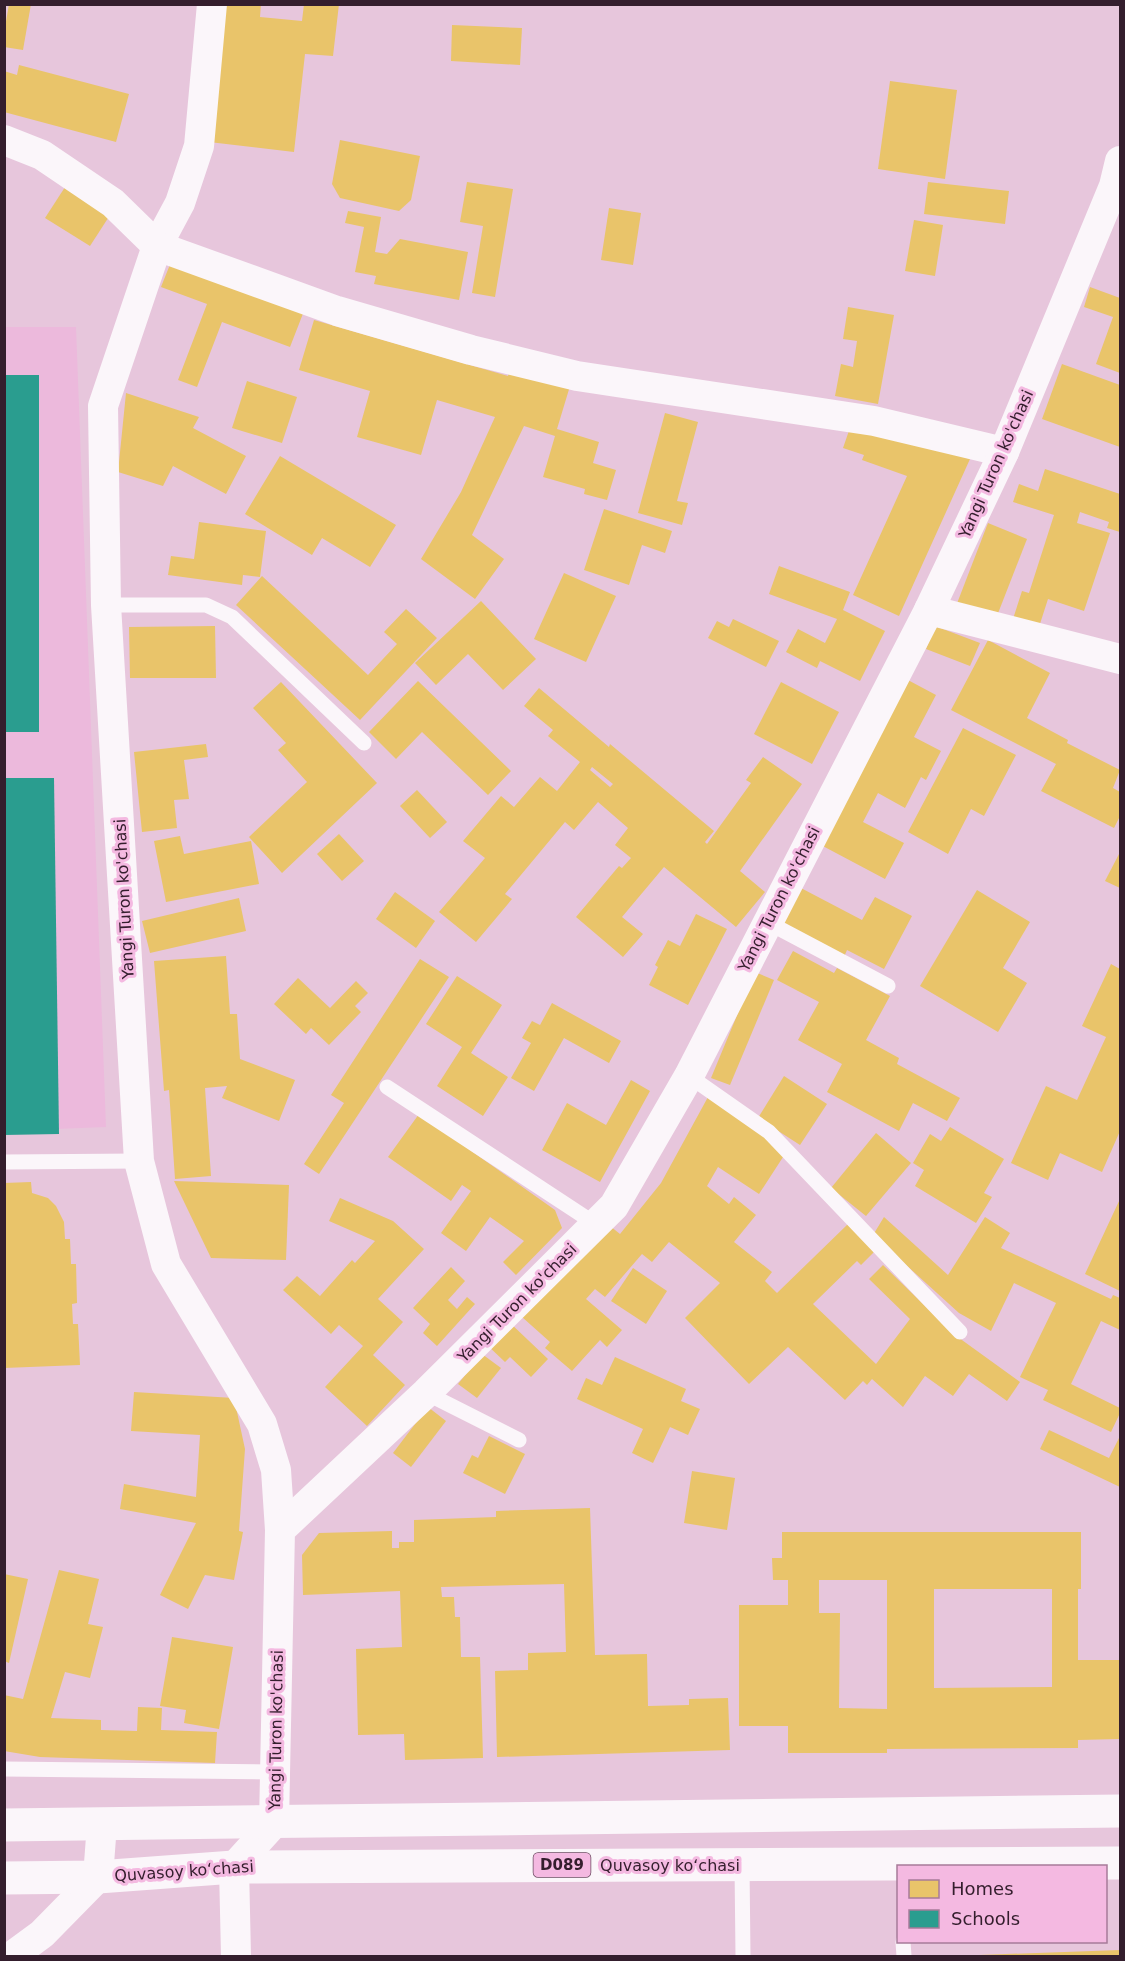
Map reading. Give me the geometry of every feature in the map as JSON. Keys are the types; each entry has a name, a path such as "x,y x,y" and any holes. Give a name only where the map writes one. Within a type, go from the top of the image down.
{"main road":[{"path":"4,1826 1120,1811"},
{"name":"Quvasoy koʻchasi","path":"4,1878 98,1877 234,1867 1120,1863"}],"street":[{"name":"Yangi Turon ko'chasi","path":"212,4 199,146 180,203 157,246 103,406 106,605 140,1161 166,1264 262,1424 276,1470 280,1530 274,1823"},
{"path":"4,140 42,155 113,203 157,246 337,311 503,358 577,376 874,421 1004,452"},
{"name":"Yangi Turon ko'chasi","path":"280,1530 426,1393 614,1206 689,1076 929,610 1004,452 1114,186 1120,161"},
{"path":"929,610 1120,659"},
{"path":"236,1956 234,1867 274,1823"},
{"path":"12,1956 42,1934 98,1877 102,1824"}],"lane":[{"path":"106,605 206,605 232,617 364,743"},
{"path":"767,922 888,986"},
{"path":"689,1076 769,1132 960,1332"},
{"path":"387,1087 597,1225"},
{"path":"4,1162 140,1161"},
{"path":"426,1393 519,1440"},
{"path":"4,1769 275,1772"},
{"path":"742,1865 742,1956"}],"shaded area":[{"path":"4,327 76,327 106,1127 5,1131"}],"building: Homes":[{"path":"9,4 31,4 23,50 4,47"},
{"path":"225,4 261,4 260,17 302,21 304,4 339,4 333,56 305,54 294,152 209,142"},
{"path":"452,25 522,28 520,65 451,61"},
{"path":"19,65 129,94 116,142 4,112 4,71 17,75"},
{"path":"890,81 957,90 945,179 878,169"},
{"path":"340,140 420,156 411,200 399,211 340,198 332,184"},
{"path":"467,182 513,189 495,297 472,293 483,226 460,222"},
{"path":"928,182 1009,191 1005,224 924,214"},
{"path":"67,184 112,212 90,246 45,218"},
{"path":"609,208 641,213 633,265 601,260"},
{"path":"348,211 381,217 375,252 387,254 400,239 468,252 459,300 374,284 376,276 355,272 364,227 345,223"},
{"path":"914,220 943,225 935,276 905,271"},
{"path":"171,262 304,311 290,347 222,322 197,387 178,380 207,304 161,287"},
{"path":"1090,287 1120,298 1120,373 1096,364 1113,317 1084,307"},
{"path":"848,307 894,315 878,404 835,396 841,364 853,367 857,341 843,339"},
{"path":"314,320 508,376 510,369 570,386 557,429 599,442 593,463 616,470 607,500 584,494 585,489 543,477 555,436 524,426 472,535 504,559 475,599 421,559 461,492 495,417 437,400 421,455 357,437 370,391 299,370"},
{"path":"1062,364 1120,385 1120,447 1042,419"},
{"path":"247,381 297,397 282,443 232,428"},
{"path":"126,393 199,417 193,428 246,456 226,494 173,466 163,486 118,472"},
{"path":"665,413 698,422 677,501 688,503 682,525 638,513"},
{"path":"852,422 970,459 899,616 853,595 907,476 862,460 864,455 843,448"},
{"path":"280,456 396,525 370,567 322,538 312,555 245,514"},
{"path":"1045,469 1120,494 1120,532 1107,528 1109,522 1080,512 1077,523 1110,533 1084,611 1048,599 1038,630 1012,622 1022,591 1029,593 1054,515 1013,502 1019,484 1038,491"},
{"path":"604,509 672,531 665,553 642,545 629,585 584,570"},
{"path":"199,522 266,531 260,577 243,575 242,585 168,575 171,556 194,559"},
{"path":"988,523 1027,539 995,621 956,606"},
{"path":"779,566 850,592 843,610 885,631 860,681 820,661 817,668 786,652 798,629 825,643 837,619 769,594"},
{"path":"564,573 616,596 586,662 534,639"},
{"path":"262,576 368,675 397,644 384,632 406,609 437,638 360,720 236,605"},
{"path":"481,601 536,659 503,690 468,654 436,685 415,663"},
{"path":"733,619 779,641 766,667 708,638 717,621 729,627"},
{"path":"215,626 216,678 130,678 129,627"},
{"path":"935,626 980,643 970,666 926,649"},
{"path":"988,640 1050,673 1027,718 1068,740 1067,743 1120,770 1113,788 1120,792 1120,816 1114,828 1041,791 1056,764 951,710"},
{"path":"906,679 936,695 914,737 941,751 926,780 921,777 905,808 878,793 863,822 904,843 885,879 819,844"},
{"path":"418,681 511,771 488,795 422,732 396,759 369,732"},
{"path":"281,682 377,783 282,873 249,837 307,782 278,750 286,743 253,708"},
{"path":"781,682 839,712 812,764 754,734"},
{"path":"539,688 714,831 705,842 707,844 751,783 746,780 763,757 802,784 740,871 765,892 736,927 664,867 622,917 643,934 623,957 576,917 619,866 622,868 631,858 615,845 628,828 598,802 574,830 565,822 505,894 512,899 476,942 439,912 485,858 463,841 501,796 514,807 540,777 557,791 580,762 548,736 553,730 524,706","holes":["592,767 613,784 610,787 590,770"]},
{"path":"963,728 1016,755 984,816 971,809 948,854 908,832"},
{"path":"206,744 208,757 184,760 189,799 174,800 177,828 142,832 134,752"},
{"path":"417,790 447,822 430,838 400,806"},
{"path":"339,834 364,861 342,881 317,854"},
{"path":"180,836 184,854 251,841 259,884 166,902 154,841"},
{"path":"1120,855 1120,888 1105,881"},
{"path":"799,887 862,920 875,897 912,916 884,969 847,950 844,957 780,924"},
{"path":"977,890 1030,922 1003,968 1027,983 998,1032 920,986"},
{"path":"395,892 435,921 416,948 376,919"},
{"path":"239,898 246,931 150,953 142,921"},
{"path":"696,914 727,929 688,1005 649,985 658,967 655,965 668,940 680,946"},
{"path":"793,951 834,973 837,968 890,996 866,1040 899,1058 897,1064 960,1098 947,1121 913,1103 899,1131 827,1092 842,1064 798,1040 819,1002 777,980"},
{"path":"226,956 230,1014 237,1014 240,1059 295,1080 279,1121 222,1098 227,1086 205,1088 211,1176 175,1179 169,1090 164,1091 154,961"},
{"path":"420,959 449,977 319,1174 304,1164 344,1103 331,1095"},
{"path":"1111,964 1120,969 1120,1131 1102,1172 1060,1153 1048,1180 1011,1163 1046,1086 1077,1100 1106,1037 1082,1026"},
{"path":"755,972 774,980 730,1085 711,1078"},
{"path":"457,976 502,1005 471,1053 508,1077 483,1116 437,1086 462,1047 426,1024"},
{"path":"298,978 330,1008 356,981 368,993 355,1006 361,1012 329,1045 311,1028 306,1034 274,1004"},
{"path":"552,1003 621,1041 609,1063 564,1038 534,1091 511,1078 531,1043 522,1038 532,1021 540,1025"},
{"path":"784,1076 827,1104 800,1145 758,1118"},
{"path":"631,1080 650,1091 600,1182 542,1150 567,1103 606,1125"},
{"path":"708,1097 769,1137 785,1154 759,1194 718,1167 707,1186 729,1204 734,1197 756,1215 734,1242 772,1272 765,1281 777,1293 848,1224 874,1252 861,1265 857,1261 813,1304 876,1364 910,1319 869,1279 883,1265 955,1335 1020,1382 1007,1401 969,1374 953,1396 925,1376 903,1407 872,1379 867,1385 863,1381 845,1400 788,1347 749,1384 685,1318 720,1283 669,1242 652,1262 642,1254 605,1297 595,1289 586,1299 622,1330 607,1347 600,1340 572,1371 545,1348 550,1342 522,1317 610,1226 620,1234 661,1183"},
{"path":"419,1114 555,1210 562,1228 516,1275 503,1262 524,1241 490,1217 466,1251 441,1233 471,1191 462,1185 451,1201 388,1157"},
{"path":"950,1127 1004,1159 984,1193 992,1197 976,1223 915,1186 924,1170 913,1163 930,1134 941,1141"},
{"path":"876,1133 911,1163 866,1216 831,1188"},
{"path":"174,1181 289,1185 286,1260 211,1258"},
{"path":"31,1182 32,1193 48,1198 56,1206 64,1222 65,1239 70,1239 71,1264 76,1264 77,1303 72,1304 73,1324 78,1324 80,1365 4,1368 4,1183"},
{"path":"340,1198 393,1221 424,1249 378,1299 403,1322 373,1355 405,1385 367,1426 325,1387 363,1346 339,1325 331,1334 283,1290 297,1276 320,1296 352,1260 355,1263 375,1241 329,1221"},
{"path":"1120,1199 1120,1291 1085,1274"},
{"path":"884,1217 948,1275 985,1217 1010,1233 1001,1248 1111,1299 1113,1295 1120,1298 1120,1330 1101,1321 1071,1384 1120,1408 1111,1432 1043,1400 1048,1390 1020,1377 1056,1303 1014,1283 991,1331 959,1313 873,1235"},
{"path":"451,1267 465,1281 448,1300 457,1309 467,1297 475,1304 437,1346 423,1333 430,1324 413,1308"},
{"path":"633,1268 667,1291 646,1324 611,1301"},
{"path":"507,1320 548,1359 531,1377 510,1357 505,1362 485,1343"},
{"path":"482,1354 501,1368 477,1398 458,1384"},
{"path":"615,1357 686,1389 681,1401 700,1409 688,1435 670,1427 653,1463 632,1453 643,1429 577,1399 586,1378 602,1385"},
{"path":"134,1392 234,1398 245,1449 239,1531 243,1532 234,1580 205,1575 188,1609 160,1595 196,1523 120,1509 124,1484 196,1497 200,1435 131,1431"},
{"path":"428,1407 446,1421 411,1467 393,1453"},
{"path":"1049,1430 1109,1458 1120,1436 1120,1487 1040,1449"},
{"path":"489,1436 525,1454 505,1494 463,1473 472,1455 478,1458"},
{"path":"692,1471 735,1478 727,1530 684,1523"},
{"path":"590,1508 595,1655 647,1654 648,1706 689,1705 689,1699 728,1698 730,1750 497,1757 495,1671 528,1670 528,1653 566,1652 564,1584 441,1587 442,1597 454,1597 455,1617 460,1617 461,1657 480,1657 483,1758 405,1760 404,1734 358,1735 356,1649 402,1647 400,1591 303,1595 302,1555 319,1533 392,1531 392,1548 399,1548 399,1542 414,1542 414,1520 496,1517 496,1511"},
{"path":"782,1532 1081,1532 1078,1660 1120,1660 1120,1739 1078,1740 1078,1748 887,1749 887,1753 788,1753 788,1726 739,1726 739,1605 788,1605 788,1580 773,1580 772,1558 782,1558","holes":["819,1580 887,1580 887,1709 839,1708 840,1613 819,1613","934,1589 1052,1589 1052,1687 934,1688"]},
{"path":"59,1570 99,1579 88,1624 103,1627 90,1678 65,1672 51,1718 101,1720 101,1730 137,1731 138,1707 162,1708 161,1730 217,1732 215,1763 40,1757 4,1751 4,1695 23,1699"},
{"path":"4,1574 28,1579 9,1663 4,1661"},
{"path":"172,1637 233,1647 219,1729 184,1723 186,1710 160,1706"},
{"path":"1120,1950 1120,1956 979,1956 979,1955"}],"building: Schools":[{"path":"4,375 39,375 39,732 4,732"},
{"path":"4,778 54,778 59,1134 4,1135"}]}
